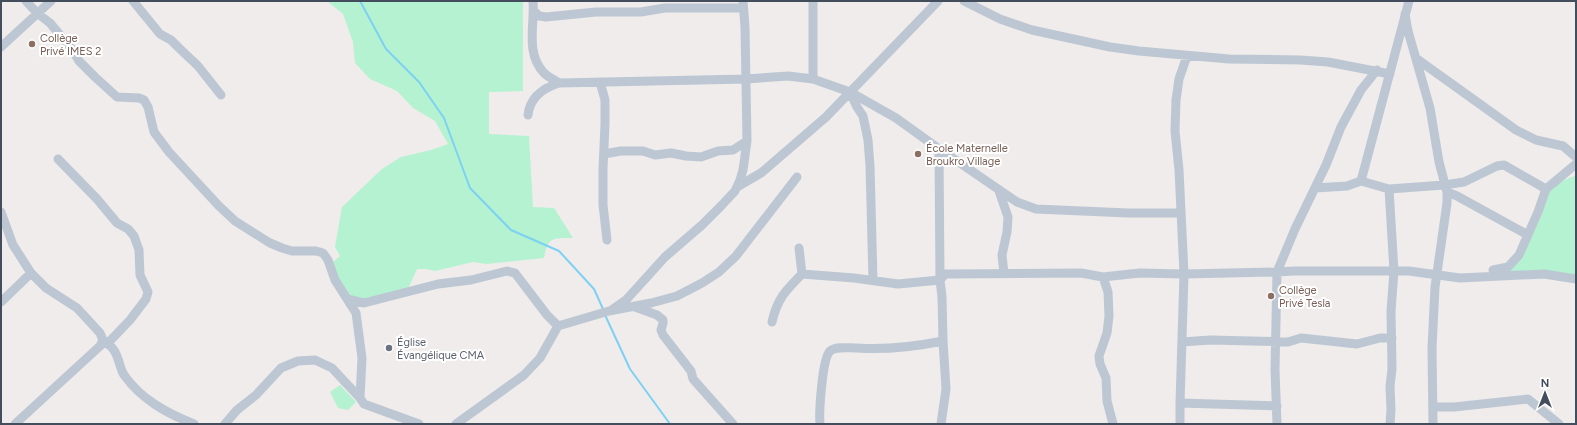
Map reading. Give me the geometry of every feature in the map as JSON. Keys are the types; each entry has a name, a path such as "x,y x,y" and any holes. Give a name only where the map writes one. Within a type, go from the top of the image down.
{"street":[{"path":"26,1 50,24 71,48 79,61 117,97 139,98 144,100 148,107 154,132 169,152 219,206 235,220 270,243 292,251 316,251 323,253 328,260 335,280 356,313 362,358 360,398"},
{"path":"1,47 51,1"},
{"path":"133,1 160,34 171,40 198,66 221,94"},
{"path":"534,1 532,36 534,56 544,73 559,83"},
{"path":"813,1 813,79"},
{"path":"737,186 761,173 826,117 938,1"},
{"path":"964,1 1000,19 1032,30 1110,47 1229,60 1300,60 1328,62 1377,70 1390,74"},
{"path":"1361,181 1370,142 1409,1"},
{"path":"534,11 539,16 546,17 596,12 641,12 664,8 743,5 745,27 747,141 743,170 735,191 702,225 665,257 626,300 609,311"},
{"path":"1405,14 1408,31 1430,108 1446,189 1447,203 1437,275 1432,348 1433,424"},
{"path":"1180,424 1184,274 1175,132 1176,100 1179,79 1187,56"},
{"path":"1416,59 1516,130 1536,140 1563,146 1576,158"},
{"path":"1277,424 1277,272 1295,229 1348,115 1361,90 1377,70"},
{"path":"528,115 529,107 541,92 546,88 559,83 746,79 788,76 813,79 850,92 896,118 938,149 1016,202 1036,209 1128,213 1181,213"},
{"path":"600,82 605,100 603,205 607,240"},
{"path":"850,92 863,116 868,140 873,280"},
{"path":"863,116 865,111 879,108"},
{"path":"604,154 621,151 643,151 655,155 671,153 701,157 718,151 733,150 747,141"},
{"path":"938,149 940,280 946,389 941,424"},
{"path":"15,424 130,320 146,300 148,292 140,275 139,250 134,236 128,229 117,223 58,159"},
{"path":"1460,278 1476,273 1504,269 1508,267 1519,255 1546,188 1576,164"},
{"path":"1314,188 1347,186 1361,181 1389,189 1446,189 1497,166 1504,165 1546,188"},
{"path":"456,424 524,375 534,365 558,326 609,311 635,307 677,296 719,272 736,256 797,177"},
{"path":"1389,189 1394,271 1391,311 1392,338 1390,424"},
{"path":"1446,189 1528,235"},
{"path":"999,191 1008,217 1002,255 1004,273"},
{"path":"1,212 14,245 31,273 46,288 77,308 100,333 105,342 113,349 123,374 139,393 157,407 175,417 194,424"},
{"path":"799,248 802,274"},
{"path":"347,299 364,303 438,284 471,280 512,271 516,273 546,315 558,326"},
{"path":"772,322 775,309 784,292 802,274 873,280 898,284 940,280 946,274 1004,273 1081,273 1103,277 1140,273 1184,274 1294,271 1409,271 1460,278 1544,274 1576,279"},
{"path":"1,302 31,273"},
{"path":"1103,277 1108,292 1109,316 1107,333 1099,356 1100,364 1106,378 1107,401 1113,424"},
{"path":"626,300 635,307 657,315 663,320 661,330 663,335 691,371 693,379 732,424"},
{"path":"1182,342 1210,340 1288,342 1301,338 1357,344 1380,338 1392,338"},
{"path":"820,424 822,389 826,359 828,353 832,350 844,347 909,347 943,341"},
{"path":"225,424 237,410 256,395 282,368 298,361 315,360 332,368 364,404 419,424"},
{"path":"1433,407 1454,407 1528,399 1559,424"},
{"path":"1180,403 1277,406"}],"green space":[{"path":"327,1 523,1 523,91 489,92 489,134 529,136 533,207 554,208 573,238 560,238 549,242 544,258 486,264 473,262 435,271 417,269 407,291 363,304 350,300 335,273 333,262 340,256 335,247 342,207 382,169 401,157 431,150 448,144 435,121 413,108 397,91 370,79 355,63 353,42 343,14"},
{"path":"1576,175 1576,277 1503,273 1516,265 1532,232 1547,193 1558,183"},
{"path":"340,385 356,402 348,410 338,408 330,392"}],"waterway":[{"path":"360,1 386,49 419,82 444,118 470,188 511,230 559,251 594,289 603,309"},
{"path":"605,315 630,369 670,424"}],"place":[{"name":"Collège Privé IMES 2","path":"32,44"},
{"name":"École Maternelle Broukro Village","path":"918,154"},
{"name":"Collège Privé Tesla","path":"1271,296"},
{"name":"Église Évangélique CMA","path":"389,348"}]}
